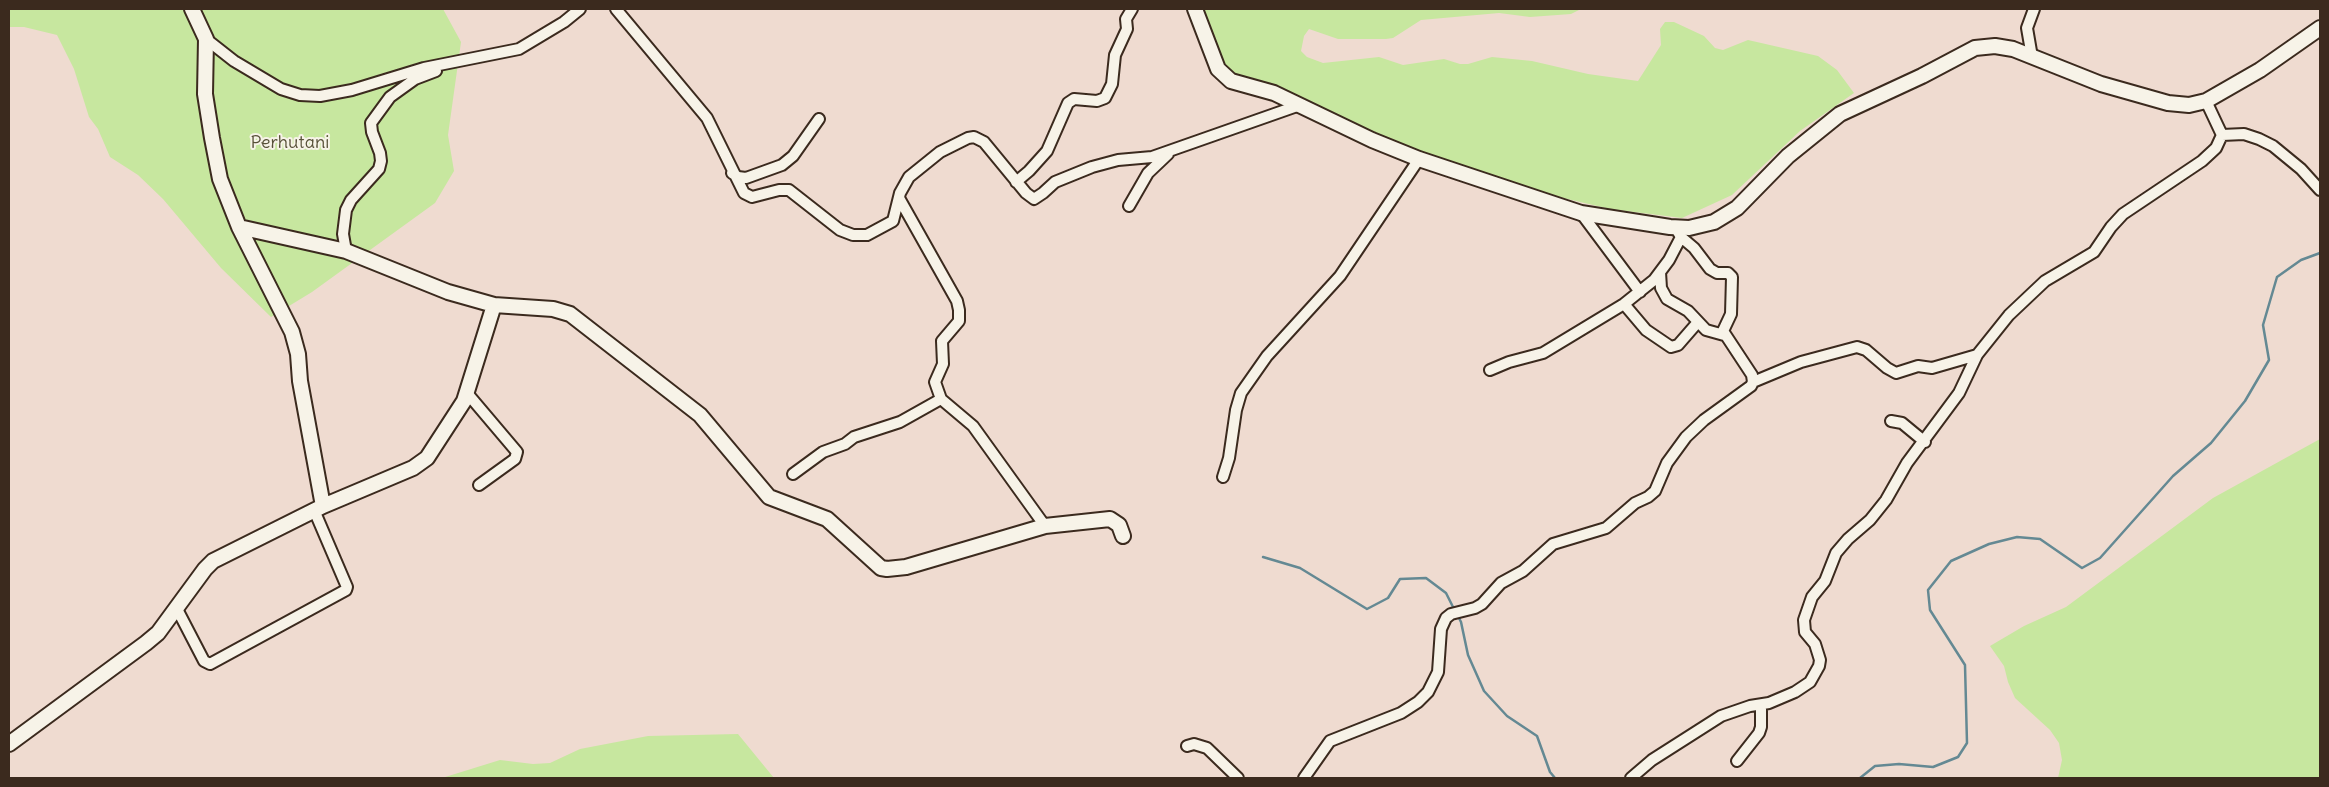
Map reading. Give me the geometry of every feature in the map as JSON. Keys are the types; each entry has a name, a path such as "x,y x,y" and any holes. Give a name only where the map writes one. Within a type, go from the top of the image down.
{"street":[{"path":"177,609 204,661 210,664 346,590 347,587 318,508 296,342 288,320 239,227 220,179 206,94 206,40 192,9"},
{"path":"206,40 234,61 270,83 300,95 337,94 424,68 519,49 564,22 580,9"},
{"path":"616,9 707,118 732,173 746,195 752,196 779,190 790,190 840,230 853,235 867,235 891,222 896,217 899,198 905,182 919,166 959,141 974,137 984,142 1026,194 1034,198 1044,194 1055,182 1092,166 1118,160 1152,158 1300,105"},
{"path":"1016,182 1047,151 1068,103 1074,99 1097,101 1105,98 1112,84 1116,55 1127,29 1126,18 1132,9"},
{"path":"1195,9 1218,69 1231,81 1266,90 1372,140 1419,159 1581,213 1678,232 1702,226 1727,216 1752,195 1788,156 1840,114 1936,70 1968,51 1984,46 2013,49 2089,80 2168,103 2189,105 2206,101 2260,70 2320,28"},
{"path":"2032,57 2027,28 2034,9"},
{"path":"346,250 343,234 346,210 351,200 379,168 381,161 372,132 372,123 390,97 415,79 453,62"},
{"path":"1632,778 1652,760 1721,716 1750,706 1761,706 1803,688 1816,674 1819,666 1819,653 1804,626 1812,597 1825,581 1836,553 1878,512 1907,463 1925,442 1959,393 1977,354 2009,315 2036,289 2094,252 2116,220 2210,155 2220,142 2222,135 2206,101"},
{"path":"732,173 738,177 746,178 782,164 792,156 819,119"},
{"path":"2222,135 2244,134 2258,138 2273,146 2301,169 2320,190"},
{"path":"1129,206 1148,173 1173,150"},
{"path":"1223,477 1229,458 1236,410 1241,393 1267,356 1340,276 1419,159"},
{"path":"899,198 957,302 959,310 959,321 942,341 943,364 935,382 940,399 973,426 1045,526"},
{"path":"1581,213 1640,292"},
{"path":"239,227 346,250 448,292 494,305 552,309 570,314 700,415 769,498 827,519 881,568 906,567 1045,526 1110,519 1119,525 1123,536"},
{"path":"1490,370 1509,362 1543,353 1624,304 1640,292 1660,272 1674,253 1678,232"},
{"path":"1678,232 1694,248 1710,269 1717,273 1728,273 1732,277 1732,309 1723,329 1724,335 1752,375 1753,382"},
{"path":"1660,272 1661,288 1666,299 1684,308 1711,332 1724,335"},
{"path":"1624,304 1650,333 1671,347 1678,345 1698,322"},
{"path":"9,744 146,644 177,609 199,577 213,561 318,508 420,464 432,451 468,393 494,305"},
{"path":"1304,778 1330,741 1401,713 1412,707 1428,692 1438,672 1443,622 1451,614 1482,604 1501,583 1523,572 1553,544 1606,528 1634,503 1648,497 1655,491 1667,463 1686,437 1704,420 1744,393 1753,382 1801,362 1857,347 1866,350 1896,373 1918,366 1932,368 1977,354"},
{"path":"468,393 517,452 514,459 479,485"},
{"path":"793,474 824,452 845,444 854,437 900,422 940,399"},
{"path":"1891,421 1902,422 1925,442"},
{"path":"1737,761 1759,733 1761,727 1761,706"},
{"path":"1187,746 1194,744 1207,748 1238,778"}],"green space":[{"name":"Perhutani","path":"9,9 443,9 461,42 448,135 454,171 435,203 312,292 271,317 221,268 163,199 138,175 110,157 98,129 89,117 74,69 57,35 24,27 9,27"},
{"path":"1200,9 1581,9 1571,14 1530,17 1499,13 1421,20 1393,38 1386,39 1338,39 1309,29 1304,36 1301,51 1307,57 1323,63 1379,57 1403,65 1444,59 1460,64 1468,64 1492,57 1532,61 1588,74 1638,81 1661,45 1660,29 1665,22 1674,22 1704,36 1715,48 1723,50 1748,40 1818,56 1837,70 1854,93 1800,131 1732,195 1682,218 1610,209 1529,190 1429,158 1224,70"},
{"path":"2320,439 2320,778 2058,778 2062,760 2059,743 2050,730 2015,698 2004,666 1990,646 2024,626 2066,607 2213,498"},
{"path":"738,734 774,778 442,778 500,760 533,764 550,763 580,749 648,736"}],"waterway":[{"path":"1860,778 1875,766 1899,764 1933,767 1958,757 1967,743 1965,665 1930,610 1928,590 1951,561 1989,544 2017,537 2040,539 2082,568 2100,558 2173,476 2211,443 2245,401 2269,360 2263,325 2277,277 2301,260 2320,253"},
{"path":"1263,557 1300,568 1367,609 1388,598 1400,579 1426,578 1446,593 1454,609"},
{"path":"1457,614 1461,622 1468,655 1484,691 1507,716 1537,736 1550,772 1555,778"}]}
